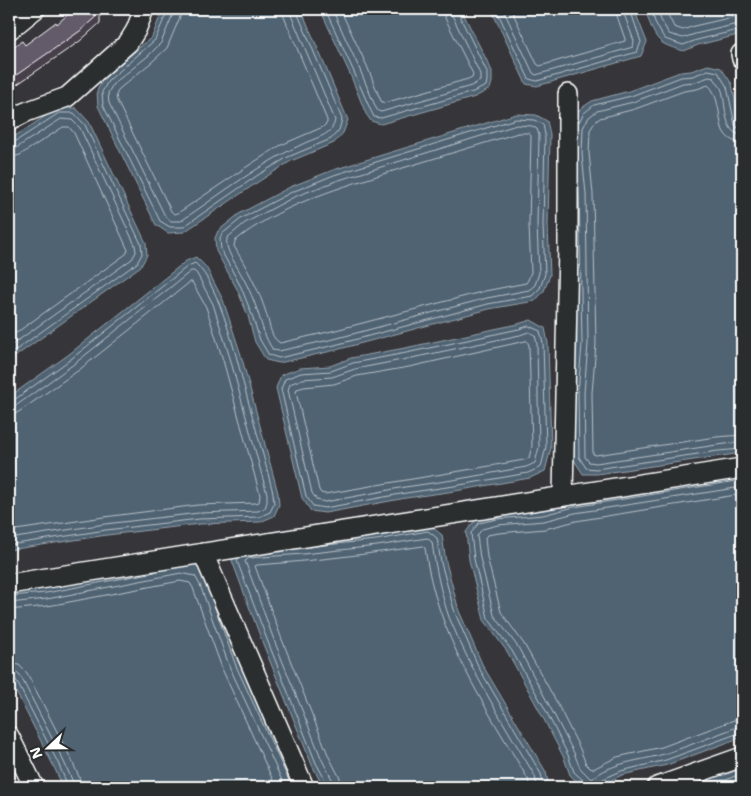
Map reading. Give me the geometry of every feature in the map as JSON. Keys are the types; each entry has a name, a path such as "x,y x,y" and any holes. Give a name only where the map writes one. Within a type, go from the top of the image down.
{"street":[{"path":"9,30 35,9"},
{"path":"9,122 26,112 67,97 128,43 136,30 144,9"},
{"path":"563,496 568,246 568,94"},
{"path":"9,584 742,468"},
{"path":"204,553 304,787"},
{"path":"9,736 34,787"},
{"path":"657,787 742,757"}],"water":[{"path":"163,9 301,9 348,120 343,133 334,143 291,161 184,232 168,233 156,225 98,106 97,91 104,77 152,37"},
{"path":"320,9 461,9 492,71 490,89 475,97 381,124 371,121 366,114"},
{"path":"491,9 634,9 647,42 641,56 537,86 526,84"},
{"path":"645,9 742,9 742,34 698,45 684,51 664,44 657,38"},
{"path":"708,65 721,68 732,84 742,135 742,453 597,474 583,474 574,460 573,393 577,344 572,125 580,109 592,101 629,91 680,72 691,71"},
{"path":"58,108 76,108 89,122 146,243 147,255 141,266 9,361 9,140"},
{"path":"516,114 536,115 547,121 550,134 548,225 550,275 544,291 535,301 489,309 336,350 279,363 266,360 255,342 248,316 237,289 216,251 215,238 218,231 239,214 290,187 333,170"},
{"path":"196,257 206,267 223,300 241,355 278,493 279,505 274,516 260,522 200,524 107,535 9,550 9,397 68,355 186,261"},
{"path":"531,320 545,328 548,343 551,448 545,471 530,478 455,491 325,513 311,511 302,498 276,388 281,375 300,368 330,366 351,358"},
{"path":"742,475 742,737 667,765 622,775 600,786 581,786 570,775 564,758 508,653 484,620 469,560 466,532 476,519 496,514 542,510 572,502"},
{"path":"431,526 442,535 446,562 459,611 483,666 546,772 549,787 323,787 312,765 263,644 231,558"},
{"path":"181,561 202,566 210,579 240,664 297,787 63,787 9,678 9,592"},
{"path":"742,768 742,787 676,787 708,776 725,775"}],"building":[{"path":"74,9 96,9 100,13 80,31 9,80 9,50 22,41 25,45 56,22 57,24"}]}
